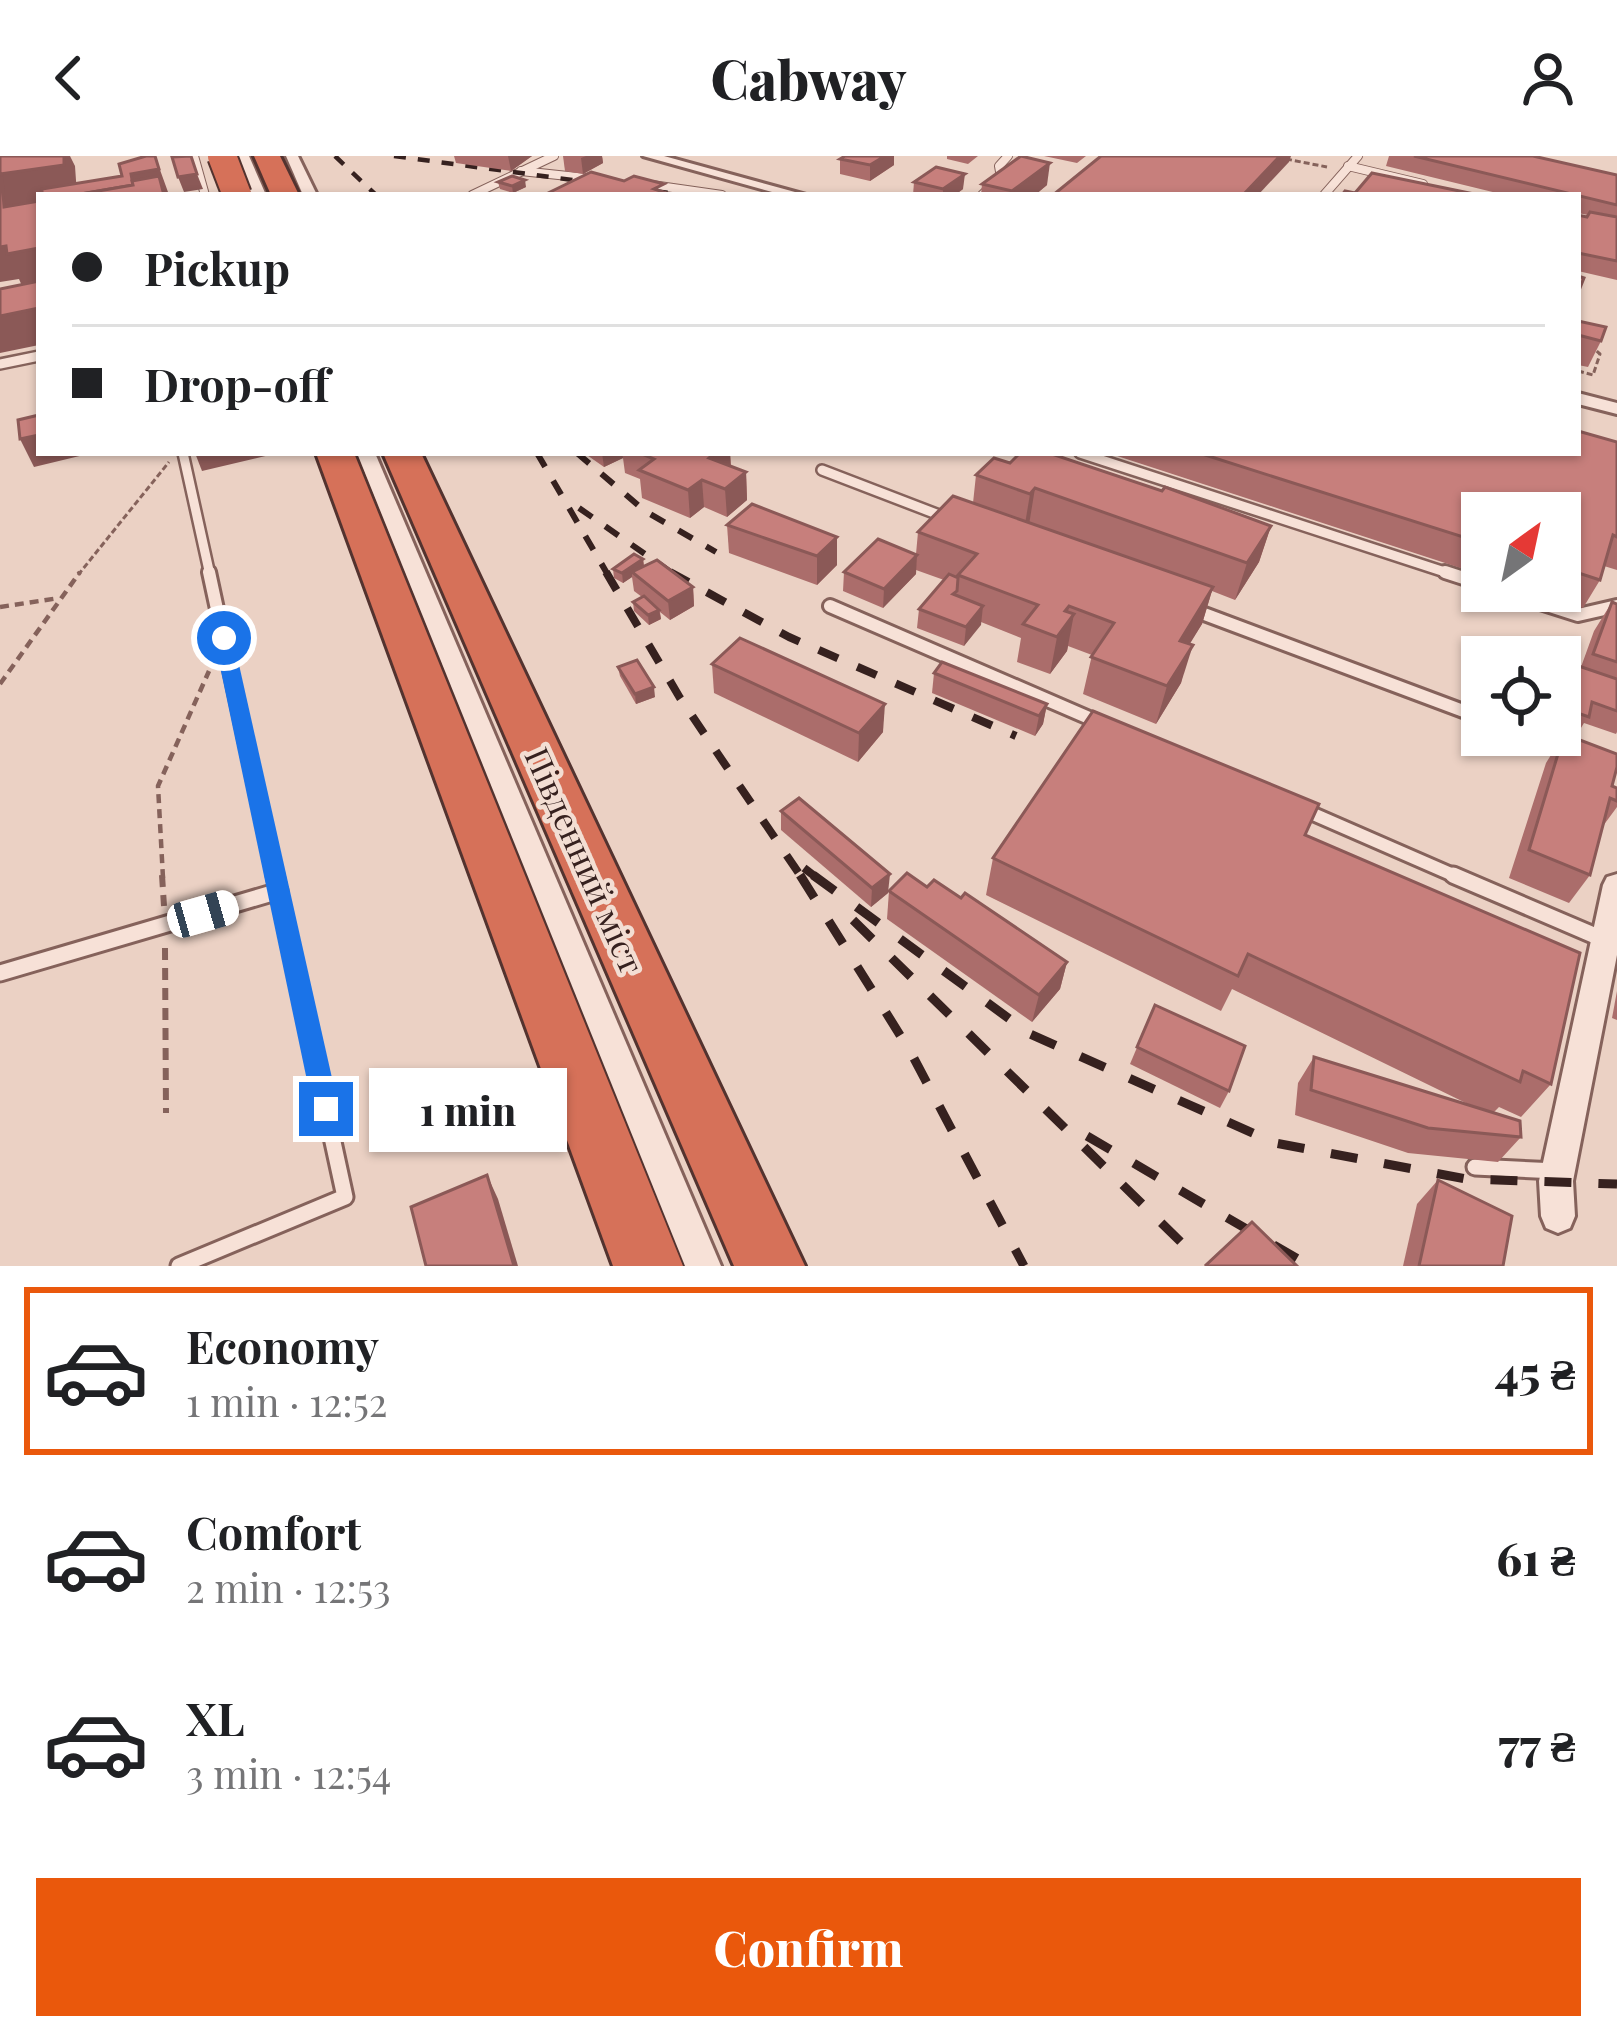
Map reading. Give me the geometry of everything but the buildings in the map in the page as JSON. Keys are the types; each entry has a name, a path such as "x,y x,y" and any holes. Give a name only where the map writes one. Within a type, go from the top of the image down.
{"highway":[{"path":"267,156 284,192"},
{"path":"210,158 235,192"},
{"path":"335,456 648,1266"},
{"name":"Південний міст","path":"403,456 770,1266"}],"street":[{"path":"243,156 258,192"},
{"path":"292,156 309,192"},
{"path":"649,156 788,192"},
{"path":"1581,399 1617,409"},
{"path":"368,456 703,1266"},
{"path":"1558,1216 1558,1171 1617,885"}],"lane":[{"path":"478,192 554,156"},
{"path":"985,192 1001,177 999,166 1008,156"},
{"path":"1327,192 1358,156"},
{"path":"206,192 210,158"},
{"path":"1346,169 1431,185"},
{"path":"521,171 614,181"},
{"path":"638,183 701,192"},
{"path":"0,364 36,357"},
{"path":"179,1266 345,1196 181,456"},
{"path":"1089,456 1461,577"},
{"path":"822,470 972,527"},
{"path":"1169,601 1461,710"},
{"path":"830,606 1110,727"},
{"path":"1566,612 1578,616 1617,606"},
{"path":"1581,754 1595,759"},
{"path":"1282,801 1606,940"},
{"path":"0,973 279,891"},
{"path":"1474,1167 1558,1171"}],"path":[{"path":"1273,156 1346,169"},
{"path":"1581,372 1593,375 1600,354 1588,344"},
{"path":"0,684 59,598 177,456"},
{"path":"0,607 59,598"},
{"path":"166,1113 158,786 224,638"}],"railway":[{"path":"335,156 373,192"},
{"path":"394,156 662,192"},
{"path":"539,456 608,575"},
{"path":"581,456 645,511 716,552"},
{"path":"579,508 673,574"},
{"path":"606,572 680,698 800,876"},
{"path":"673,574 789,637 1016,736"},
{"path":"804,868 815,877"},
{"path":"800,876 910,1051 1024,1266"},
{"path":"815,877 1030,1034 1275,1143 1466,1179 1617,1184"},
{"path":"853,920 1189,1250"},
{"path":"1087,1136 1310,1266"}],"route":[{"path":"224,638 326,1109"}]}
